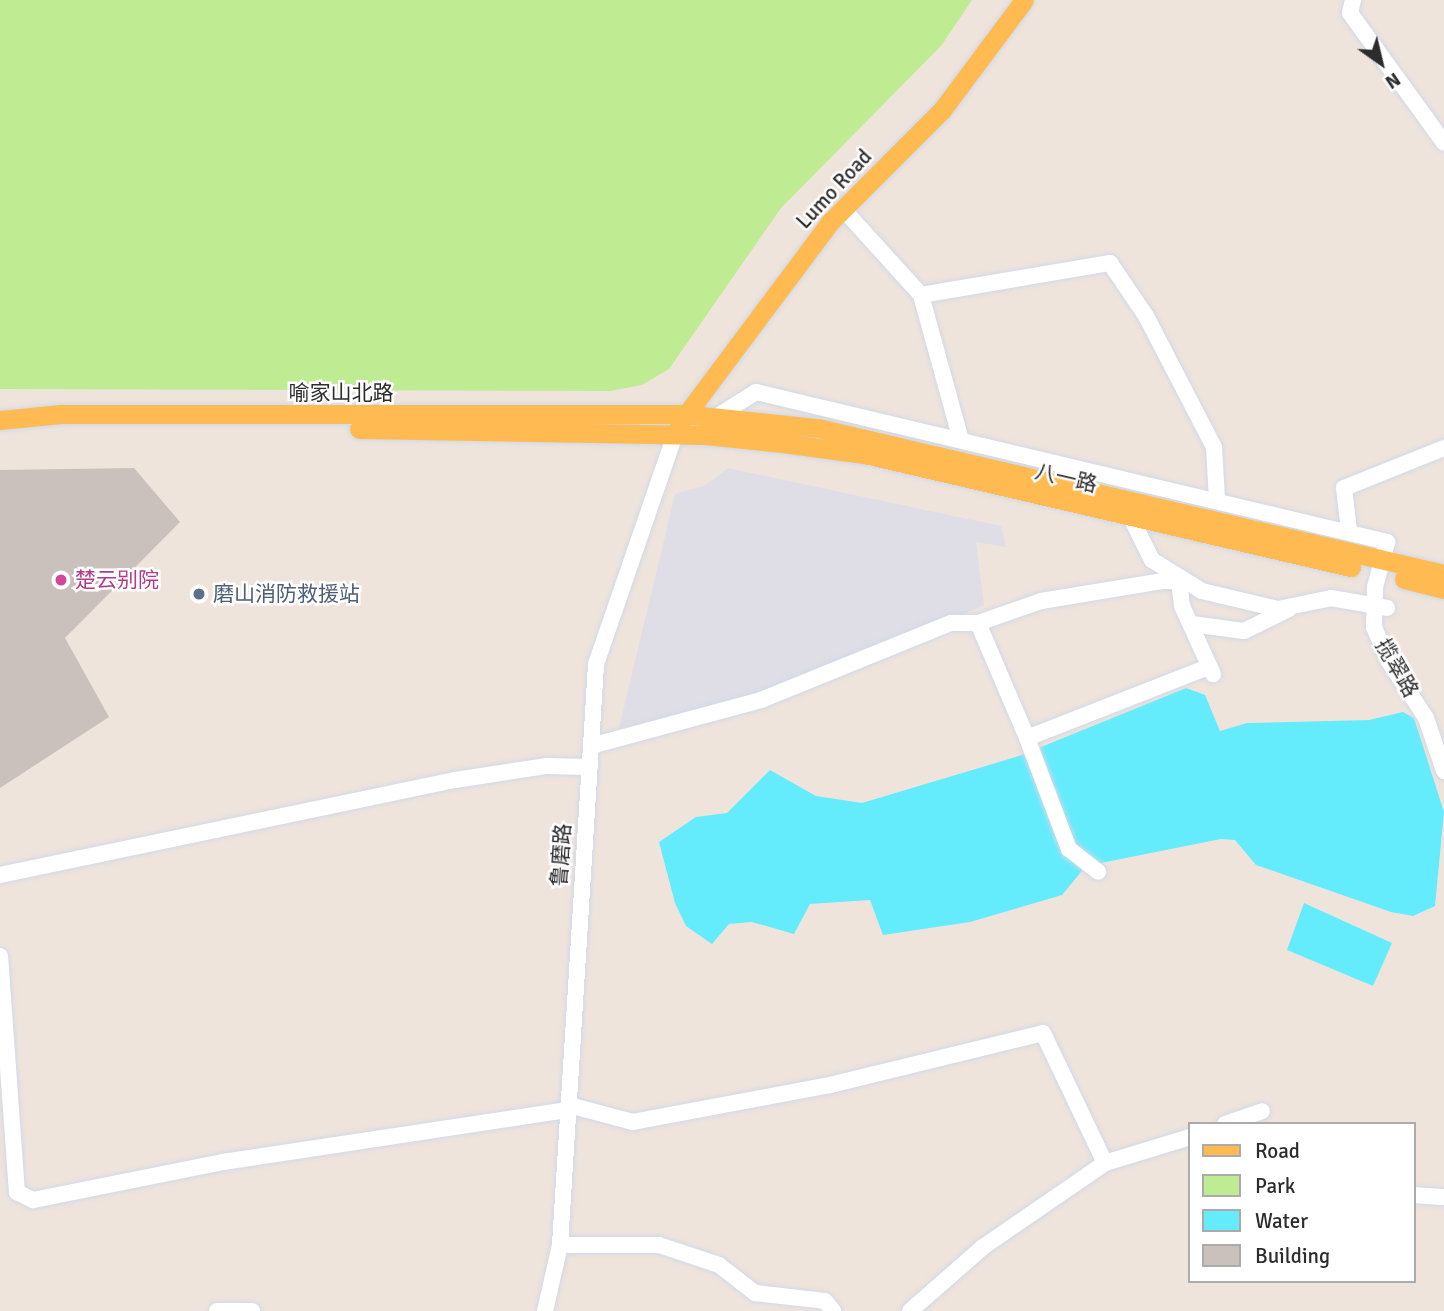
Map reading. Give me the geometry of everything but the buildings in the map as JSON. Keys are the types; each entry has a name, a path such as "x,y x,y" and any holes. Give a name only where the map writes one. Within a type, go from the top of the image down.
{"main road":[{"name":"Lumo Road","path":"682,414 843,209 942,110 1024,0"},
{"name":"喻家山北路","path":"0,420 61,414 682,414"},
{"name":"八一路","path":"682,414 711,421 872,438 1380,567"},
{"name":"鲁磨路","path":"675,435 682,414"},
{"name":"喻家山北路","path":"0,432 61,426 675,435"},
{"name":"八一路","path":"675,435 869,455 1130,516 1410,573 1444,574"},
{"name":"八一路","path":"1410,573 1444,589"}],"street":[{"path":"1353,0 1350,13 1444,143"},
{"path":"843,209 921,295 960,437"},
{"path":"921,295 1110,263 1146,316 1213,447 1217,499"},
{"path":"711,421 756,392 960,437 1387,542 1380,567 1379,609 1331,598 1291,608 1244,631 1192,624"},
{"name":"鲁磨路","path":"541,1311 560,1245 596,664 675,435"},
{"path":"1349,531 1345,488 1444,448"},
{"path":"1130,516 1152,559 1179,581 1235,600 1291,608"},
{"path":"591,746 761,700 951,623 978,623 1041,601 1179,581"},
{"path":"1027,738 1210,671 1179,581"},
{"name":"揽翠路","path":"1379,609 1388,660 1426,718 1444,771"},
{"path":"978,623 1027,738 1069,849 1098,872"},
{"path":"0,875 455,780 547,766 589,767"},
{"path":"0,956 17,1192 33,1200 223,1162 568,1108 633,1122 830,1085 1043,1033 1105,1163"},
{"path":"1231,1122 1262,1111"},
{"path":"910,1311 982,1247 1105,1163 1188,1138"},
{"path":"1416,1195 1444,1197"},
{"path":"560,1245 659,1245 719,1265 755,1293 825,1301 833,1311"},
{"path":"217,1311 252,1311"}],"shaded area":[{"path":"728,468 1001,526 1006,547 976,542 984,605 794,687 619,728 675,494 706,485"}],"green space":[{"path":"0,0 972,0 941,46 781,208 669,369 642,385 610,391 0,389"}],"water":[{"path":"1186,688 1205,695 1220,731 1247,723 1369,720 1403,712 1414,718 1444,812 1435,906 1413,916 1391,912 1256,865 1235,840 1221,839 1086,866 1062,895 970,922 883,935 870,900 810,904 794,934 752,922 729,924 712,944 686,926 675,903 659,842 696,817 727,813 770,770 816,796 862,803 1019,756"},
{"path":"1304,903 1392,943 1373,986 1287,950"}],"place":[{"name":"楚云别院","path":"61,580"},
{"name":"磨山消防救援站","path":"199,594"}]}
